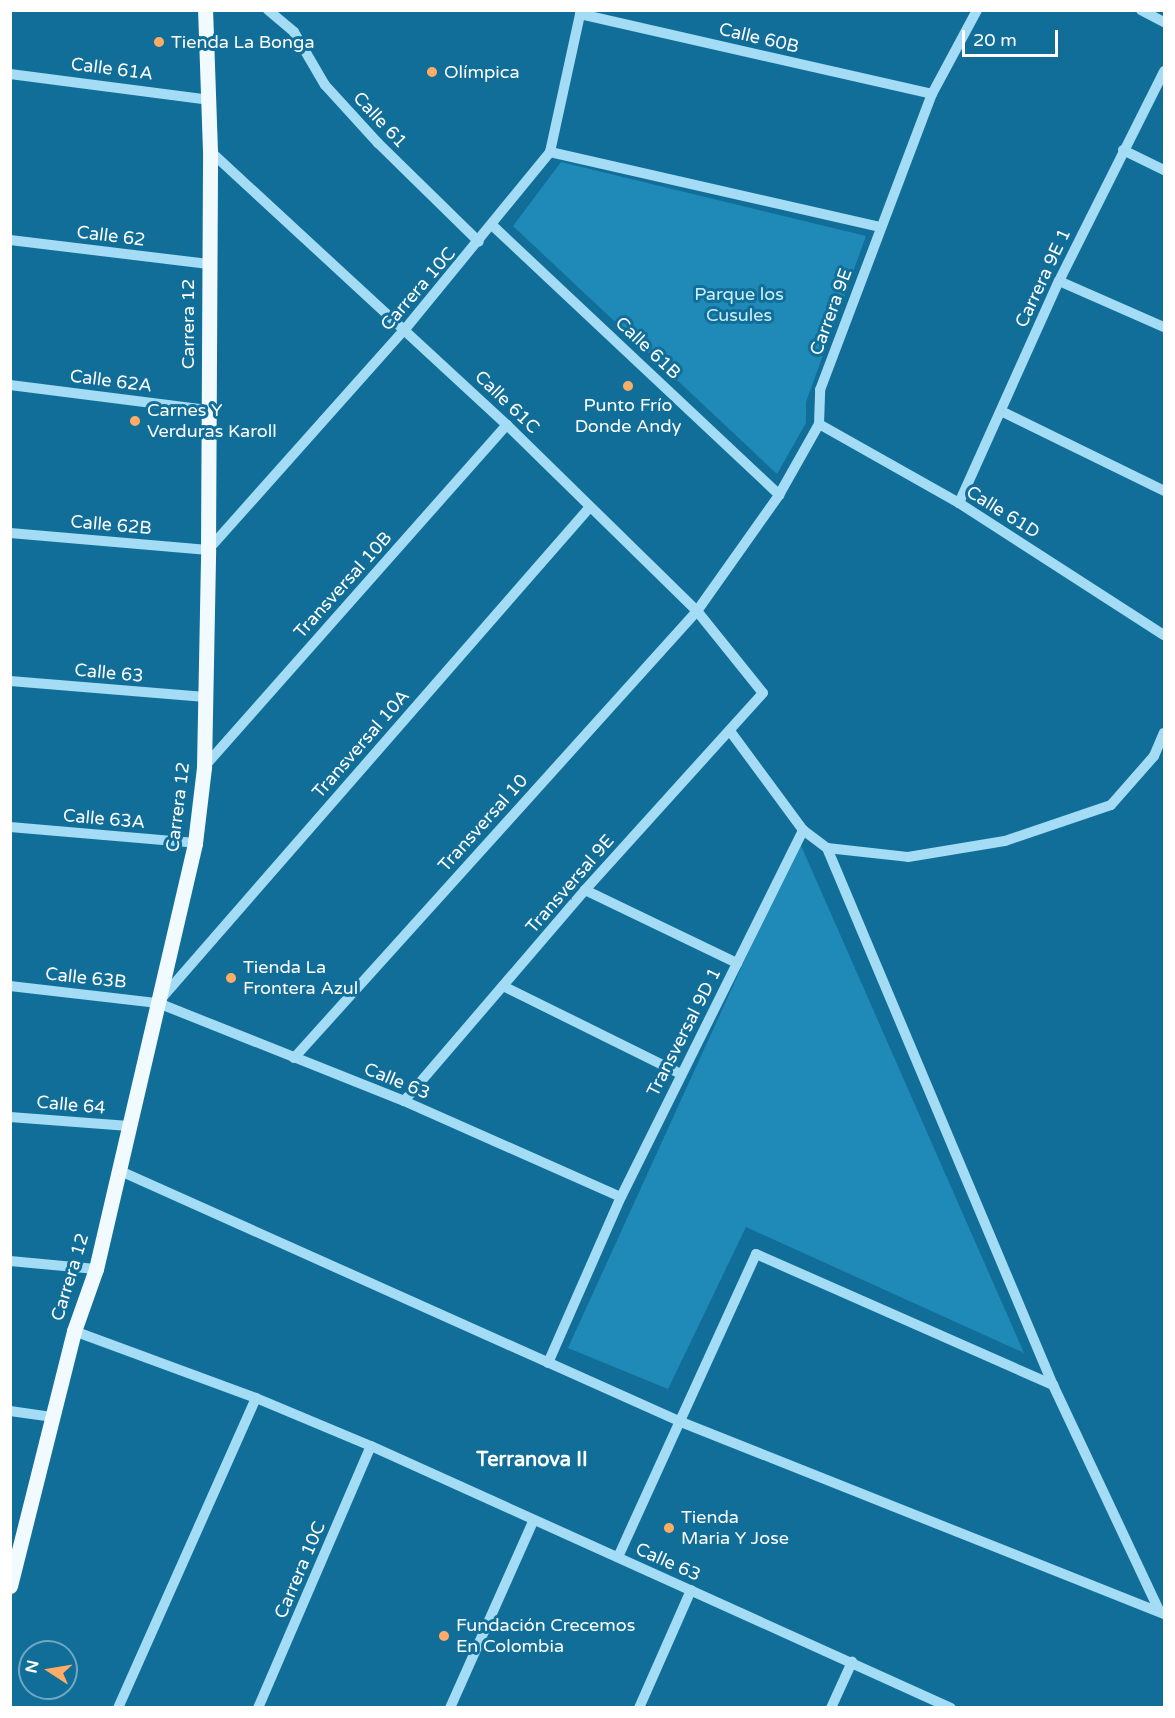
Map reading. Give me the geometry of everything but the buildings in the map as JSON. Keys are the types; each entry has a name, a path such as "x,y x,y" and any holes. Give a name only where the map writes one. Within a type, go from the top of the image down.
{"main road":[{"name":"Carrera 12","path":"10,1586 74,1331 96,1269 195,843 204,767 208,550 207,264 210,100 206,10"}],"street":[{"name":"Calle 61","path":"268,10 294,32 326,85 378,143 479,242"},
{"name":"Carrera 9E","path":"697,611 779,495 819,424 820,390 880,227 932,94 977,10"},
{"path":"1141,10 1164,22"},
{"name":"Carrera 10C","path":"208,550 406,328 493,226 550,152 580,12"},
{"name":"Calle 60B","path":"580,12 932,94"},
{"name":"Carrera 9E 1","path":"959,503 1059,281 1164,71"},
{"name":"Calle 61A","path":"10,74 210,100"},
{"path":"1123,150 1164,170"},
{"name":"Calle 61C","path":"210,152 406,328 507,424 589,508 697,611 763,693"},
{"path":"550,152 880,227"},
{"name":"Calle 61B","path":"493,226 779,495"},
{"name":"Calle 62","path":"10,240 207,264"},
{"path":"1059,281 1164,327"},
{"name":"Calle 62A","path":"10,385 207,410"},
{"path":"1001,411 1164,491"},
{"name":"Transversal 10B","path":"204,767 507,424"},
{"name":"Calle 61D","path":"819,424 959,503 1164,635"},
{"name":"Transversal 10A","path":"158,1003 589,508"},
{"name":"Calle 62B","path":"10,533 208,550"},
{"name":"Transversal 10","path":"294,1058 697,611"},
{"name":"Calle 63","path":"10,681 205,697"},
{"name":"Transversal 9E","path":"404,1101 585,890 763,693"},
{"path":"730,732 803,830 827,848 1053,1385 1161,1612"},
{"path":"827,848 908,857 1026,834 1111,805 1154,756 1164,733"},
{"name":"Calle 63A","path":"10,827 195,843"},
{"name":"Transversal 9D 1","path":"548,1363 621,1197 803,830"},
{"path":"585,890 737,963"},
{"name":"Calle 63B","path":"10,986 158,1003"},
{"path":"503,986 681,1074"},
{"name":"Calle 63","path":"158,1003 404,1101 621,1197"},
{"name":"Calle 64","path":"10,1117 129,1126"},
{"path":"118,1170 681,1422 1161,1612"},
{"path":"618,1557 756,1254 1053,1385"},
{"path":"10,1261 96,1269"},
{"name":"Calle 63","path":"74,1331 256,1398 371,1446 533,1522 618,1557 951,1707"},
{"path":"118,1707 256,1398"},
{"path":"10,1411 52,1417"},
{"name":"Carrera 10C","path":"258,1707 371,1446"},
{"path":"450,1707 533,1522"},
{"path":"639,1707 691,1590"},
{"path":"831,1707 852,1662"}],"green space":[{"name":"Parque los Cusules","path":"561,162 866,236 806,402 806,423 777,474 513,226"},
{"path":"799,841 1024,1353 746,1227 668,1389 568,1348"}],"place":[{"name":"Tienda La Bonga","path":"159,42"},
{"name":"Olímpica","path":"432,72"},
{"name":"Punto Frío Donde Andy","path":"628,386"},
{"name":"Carnes Y Verduras Karoll","path":"135,421"},
{"name":"Tienda La Frontera Azul","path":"231,978"},
{"name":"Tienda Maria Y Jose","path":"669,1528"},
{"name":"Fundación Crecemos En Colombia","path":"444,1636"}],"district":[{"name":"Terranova II","path":"532,1460"}]}
